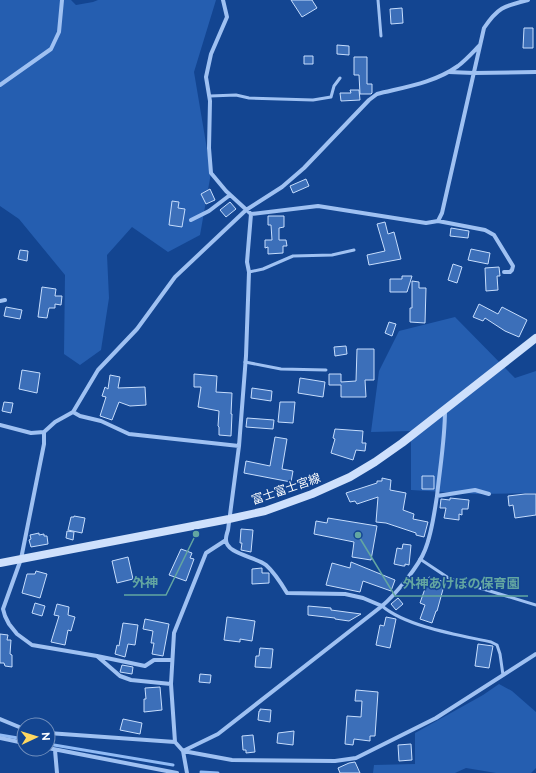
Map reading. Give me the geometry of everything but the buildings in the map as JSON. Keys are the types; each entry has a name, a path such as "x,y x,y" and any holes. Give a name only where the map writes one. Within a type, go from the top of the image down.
{"main road":[{"name":"富士富士宮線","path":"0,563 265,511 329,487 350,477 397,447 536,338"}],"street":[{"path":"0,85 51,48 60,32 62,0"},
{"path":"223,0 227,17 211,54 206,77 210,96 209,148 211,172 230,195 251,214 318,206 426,223 438,221 485,230 494,235 512,266 512,270 510,272 504,272"},
{"path":"438,221 444,206 484,28 491,18 504,6 528,0"},
{"path":"0,425 31,433 44,432 56,422 73,412 98,370 137,329 175,277 246,210 282,187 304,168 369,100 377,94 432,81 459,65 480,45"},
{"path":"449,72 536,72"},
{"path":"191,220 209,211 230,195"},
{"path":"251,214 247,262 245,362 239,446 226,540 228,546 235,552 265,564 276,575 287,593 345,594 362,598 382,606"},
{"path":"183,752 218,734 391,599 420,559 427,544 434,517 445,434 445,408"},
{"path":"73,412 129,434 239,446"},
{"path":"44,432 44,444 21,559 3,609 9,624 17,634 32,645 145,666 154,660 172,660"},
{"path":"436,496 475,490 489,494"},
{"path":"187,773 183,752 175,742 171,684 174,633 206,553 226,540"},
{"path":"183,752 232,760 335,761 356,758 436,718 536,654"},
{"path":"97,656 120,676 143,682 171,684"},
{"path":"0,719 16,726"},
{"path":"56,734 175,742"},
{"path":"0,738 16,741"},
{"path":"56,750 177,773"},
{"path":"56,757 57,773"}],"lane":[{"path":"378,0 381,36"},
{"path":"210,96 313,100 331,97 334,86 340,78"},
{"path":"248,272 263,269 293,256 332,255 354,250"},
{"path":"245,362 281,369 326,370"},
{"path":"420,559 450,579 536,605"},
{"path":"382,606 399,618 447,633 491,642 497,645 503,675"}],"shaded area":[{"path":"0,0 71,0 76,5 98,0 216,0 194,72 211,173 200,235 168,252 132,227 107,255 109,298 101,350 80,365 64,354 65,275 19,219 0,206"},
{"path":"455,317 515,378 536,371 536,493 477,494 411,490 411,431 371,432 379,371 399,331"},
{"path":"499,684 512,691 536,712 536,768 531,773 496,773 466,768 455,773 373,773 374,765 415,764 415,733 483,695"}],"waterway":[{"path":"0,735 16,738"},
{"path":"56,745 173,765"},
{"path":"201,772 218,773"}],"place":[{"name":"外神","path":"196,534"},
{"name":"外神あけぼの保育園","path":"358,535"}]}
